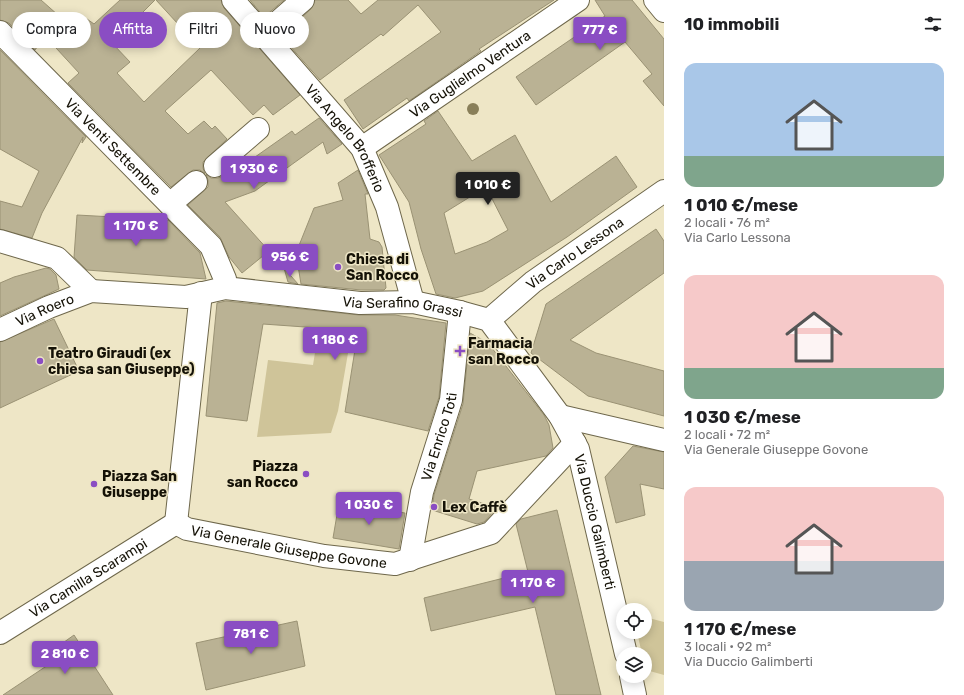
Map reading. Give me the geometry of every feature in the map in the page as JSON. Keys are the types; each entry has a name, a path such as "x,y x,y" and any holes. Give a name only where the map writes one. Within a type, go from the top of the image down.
{"street":[{"name":"Via Angelo Brofferio","path":"233,0 244,12"},
{"path":"289,12 303,0"},
{"name":"Via Guglielmo Ventura","path":"362,148 578,0"},
{"path":"655,0 664,11"},
{"name":"Via Venti Settembre","path":"0,32 211,246 225,278 224,288"},
{"name":"Via Angelo Brofferio","path":"276,48 362,148 387,207 412,302"},
{"path":"215,166 258,129"},
{"path":"170,204 196,182"},
{"name":"Via Carlo Lessona","path":"489,320 533,282 664,191"},
{"path":"0,241 57,258 91,291"},
{"name":"Via Serafino Grassi","path":"91,291 186,297 224,288 360,303 412,302 489,320"},
{"name":"Via Roero","path":"0,330 49,307 91,291"},
{"path":"176,523 201,293"},
{"name":"Via Enrico Toti","path":"410,560 422,492 451,400 460,312"},
{"path":"489,320 560,416 664,440"},
{"name":"Via Duccio Galimberti","path":"560,416 578,449 624,647"},
{"name":"Via Generale Giuseppe Govone","path":"176,523 186,529 324,556 395,564 491,533 575,443"},
{"name":"Via Camilla Scarampi","path":"0,633 176,523"}],"shaded area":[{"path":"319,328 352,330 338,411 331,433 257,437 268,360 313,365"},
{"path":"652,619 664,622 664,675 652,672 652,647 640,647 639,639 652,639"}],"building":[{"path":"0,0 41,0 55,12 12,12 12,26 9,23 0,20"},
{"path":"120,0 155,0 143,12 107,12"},
{"path":"156,0 221,0 227,12 175,12 175,21"},
{"path":"250,0 284,0 270,12 260,12"},
{"path":"315,0 348,0 361,14 378,0 554,0 479,49 481,51 409,101 407,98 363,129 344,100 441,32 418,5 383,36 381,34 320,80 292,48 309,48 309,12 308,12 311,9"},
{"path":"595,0 632,0 664,39 664,106 643,81 652,74 625,42 536,105 516,77 605,16"},
{"path":"232,17 240,26 240,48 259,48 300,95 273,115 264,105 253,115 211,70 165,111 188,134 204,121 212,129 215,126 227,139 203,162 205,174 200,170 193,170 171,187 68,83 79,73 56,48 91,48 91,22 94,24 99,19 99,48 117,48 130,62 117,73 144,102 200,48 232,48"},
{"path":"0,50 86,137 82,143 83,137 42,213 32,238 0,229 0,201 22,207 39,171 0,149"},
{"path":"438,111 472,161 515,135 551,202 616,156 637,187 567,237 483,291 455,298 436,294 421,249 409,202 379,155 426,124 424,121","holes":["486,187 508,230 487,242 455,254 444,213"]},
{"path":"319,118 342,144 327,154 323,142 255,191 225,202 269,251 242,273 229,257 220,237 188,205 208,187 206,174 211,178 223,176 244,157 248,162 292,131 295,135"},
{"path":"358,170 368,194 365,194 370,239 379,242 382,247 386,288 384,290 361,290 301,284 296,253 314,208 343,200 338,183"},
{"path":"77,215 168,220 200,253 206,279 87,270 74,257"},
{"path":"656,229 664,241 664,273 570,340 596,353 664,371 664,416 588,396 531,353 546,304"},
{"path":"46,268 50,269 56,275 59,289 0,316 0,283 14,277"},
{"path":"284,268 298,284 288,282"},
{"path":"226,301 359,315 395,315 446,323 439,397 428,431 345,412 358,331 263,324 247,421 206,416 217,303"},
{"name":"Teatro Giraudi (ex chiesa san Giuseppe)","path":"54,319 79,371 0,408 0,342"},
{"path":"470,333 488,343 544,415 549,425 553,448 546,456 477,471 469,499 497,508 484,522 477,524 432,510 434,495 463,404"},
{"path":"633,446 664,452 664,489 640,484 645,515 616,523 605,477"},
{"path":"339,503 405,513 399,549 333,538"},
{"path":"557,510 601,695 556,695 535,607 431,631 424,598 528,572 516,524 521,519"},
{"path":"297,621 305,666 206,690 196,643"},
{"path":"74,635 113,695 3,695 51,663 46,655"}],"place":[{"name":"Chiesa di San Rocco","path":"338,267"},
{"name":"Farmacia san Rocco","path":"460,351"},
{"name":"Teatro Giraudi (ex chiesa san Giuseppe)","path":"40,361"},
{"name":"Piazza san Rocco","path":"306,474"},
{"name":"Piazza San Giuseppe","path":"94,484"},
{"name":"Lex Caffè","path":"434,507"}]}
